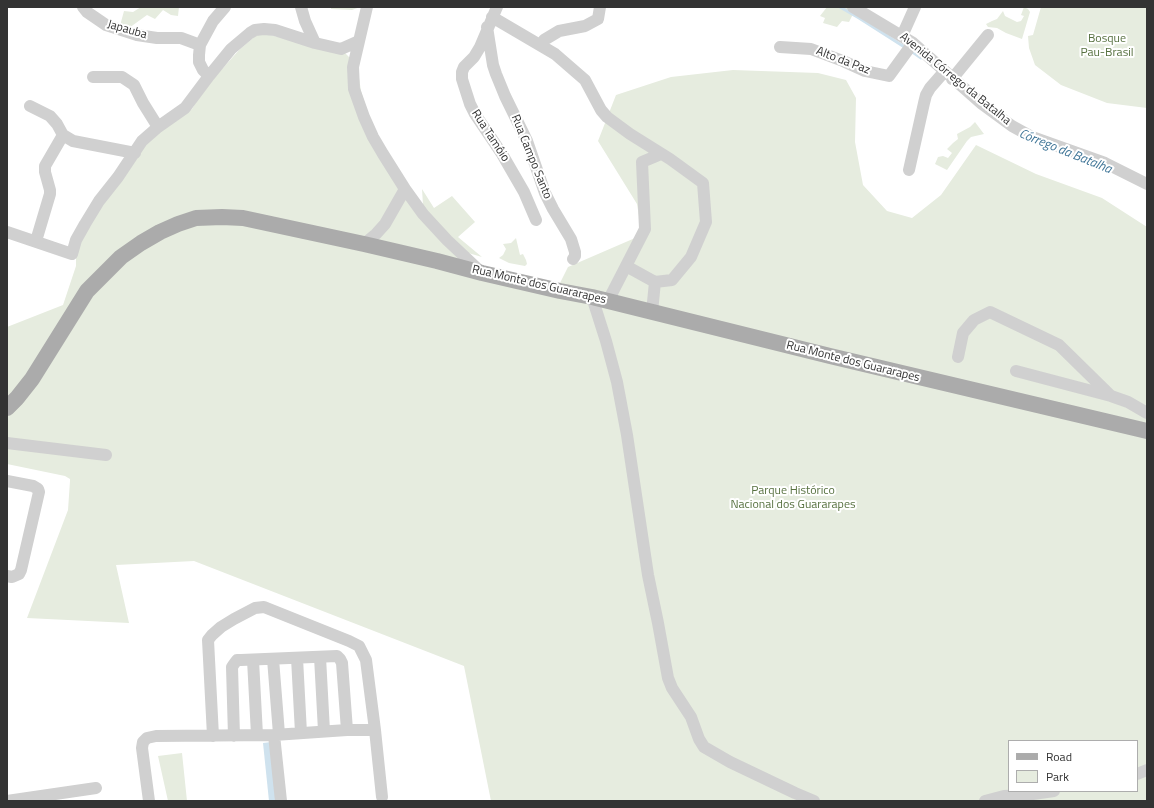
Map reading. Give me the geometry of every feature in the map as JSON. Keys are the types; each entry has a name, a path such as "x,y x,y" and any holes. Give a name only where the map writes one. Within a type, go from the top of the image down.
{"main road":[{"name":"Rua Monte dos Guararapes","path":"7,408 32,379 87,291 121,257 160,232 196,218 222,217 244,218 364,244 482,273 592,297 837,358 1147,431"}],"street":[{"name":"Japauba","path":"83,7 87,12 106,25 137,35 157,38 181,38 200,45"},
{"path":"209,76 203,70 199,62 198,55 200,45 213,21 225,7"},
{"path":"301,7 314,43"},
{"path":"367,7 353,67 354,89 364,117 373,136 405,189 423,214 447,240 482,273"},
{"path":"542,46 544,40 559,31 585,26 598,19 600,7"},
{"name":"Avenida Córrego da Batalha","path":"853,7 913,43 988,109 1012,126 1032,137 1106,163 1147,184"},
{"path":"902,36 915,7"},
{"path":"492,17 555,54 585,80 601,110 607,117 703,183 706,222 691,257 672,280 655,282 626,266"},
{"name":"Rua Tamôio","path":"492,17 480,47 474,57 464,67 462,79 470,104 475,114 502,154 524,192 536,220"},
{"name":"Rua Campo Santo","path":"492,17 493,65 496,74 527,141 545,193 571,239 575,252 573,259"},
{"path":"7,232 72,254 76,240 99,201 135,153 142,141 158,127 185,108 209,76 237,43 255,30 274,30 314,43 341,49 359,41"},
{"path":"909,170 926,95 930,88 948,75 988,35"},
{"name":"Alto da Paz","path":"780,47 810,49 865,71 889,76 913,43"},
{"path":"93,77 122,77 134,85 158,127"},
{"path":"30,106 50,116 63,134 73,141 135,153"},
{"path":"36,241 50,194 45,166 63,134"},
{"path":"608,301 645,229 642,162 661,154"},
{"path":"364,244 385,224 405,189"},
{"path":"652,312 655,282"},
{"path":"592,297 617,382 627,435 648,576 668,678 672,688 691,717 699,739 704,747 730,762 814,801"},
{"path":"958,357 962,333 974,320 990,312 1059,345 1111,396"},
{"path":"1016,371 1111,396 1128,402 1147,413"},
{"path":"7,443 106,455"},
{"path":"7,481 33,486 38,489 39,492 21,570 18,574 12,577 7,576"},
{"path":"212,736 208,640 221,627 234,618 255,608 264,607 349,640 359,646 366,660 382,797"},
{"path":"234,736 232,668 237,660 337,656 342,664 347,730"},
{"path":"320,657 324,731"},
{"path":"297,658 301,733"},
{"path":"273,659 281,801"},
{"path":"253,660 257,735"},
{"path":"149,801 142,748 143,742 147,738 156,736 277,735 324,731 375,730"},
{"path":"7,801 96,788"},
{"path":"985,801 1004,796 1047,792"}],"green space":[{"path":"141,7 179,7 178,16 171,15 163,10 155,19 147,15 129,28 121,28 124,11 133,12"},
{"path":"331,7 360,7 352,10 331,9"},
{"path":"827,7 848,7 854,12 849,22 842,21 837,27 823,23 825,18 820,16"},
{"path":"1024,7 1030,12 1022,39 997,28 988,27 986,24 997,19 1003,11 1005,16 1017,22 1021,21 1024,16 1021,15"},
{"name":"Bosque Pau-Brasil","path":"1041,7 1147,7 1147,108 1107,103 1061,85 1035,65 1029,48 1028,36 1033,35"},
{"name":"Parque Histórico Nacional dos Guararapes","path":"259,33 341,49 357,65 361,91 370,120 386,153 423,205 422,189 434,208 452,196 475,222 458,237 482,257 458,250 482,273 557,289 568,267 642,235 637,204 598,141 616,95 671,77 733,70 818,73 846,80 856,98 855,142 863,185 887,211 912,218 941,195 976,145 1036,174 1102,198 1147,227 1147,801 491,801 464,666 194,561 116,565 129,623 27,618 68,510 70,479 65,476 7,464 7,327 63,305 76,266 76,256 80,242 97,210 147,141 167,121 192,109 207,84 240,49"},
{"path":"975,122 984,134 971,137 947,170 935,164 938,157 943,156 948,158 952,153 947,149 958,139 957,134 970,127"},
{"path":"516,238 520,255 523,254 526,260 527,264 525,266 509,263 499,258 503,255 506,249 503,244 511,243"},
{"path":"182,753 187,801 168,801 158,756"}],"water":[{"path":"271,742 277,801 269,801 263,743"}],"waterway":[{"name":"Córrego da Batalha","path":"840,7 906,48"},
{"name":"Córrego da Batalha","path":"911,51 921,58"}]}
